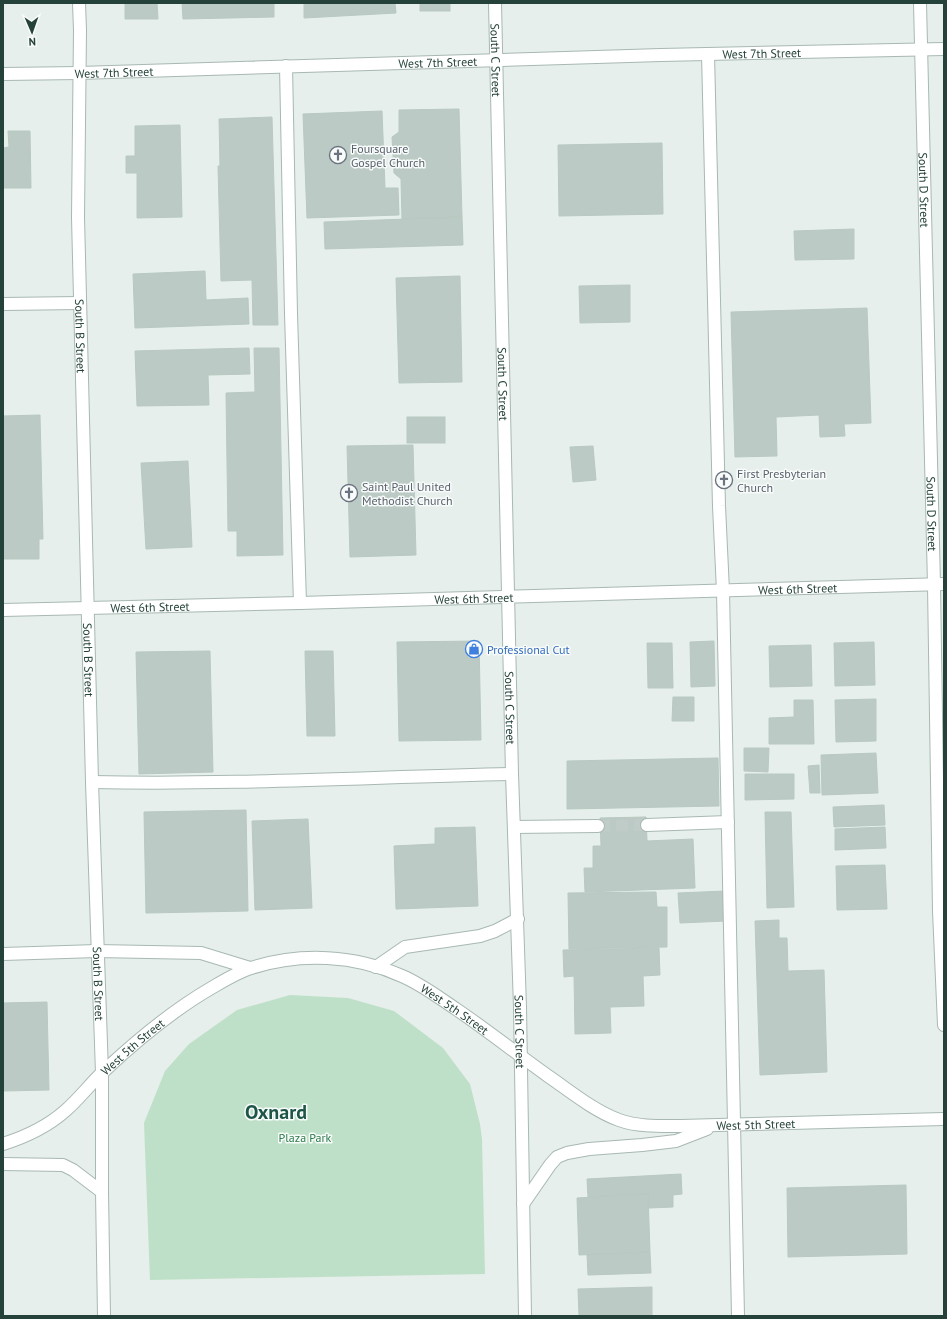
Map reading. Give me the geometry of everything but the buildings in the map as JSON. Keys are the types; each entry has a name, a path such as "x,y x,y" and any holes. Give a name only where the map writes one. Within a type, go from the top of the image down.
{"street":[{"name":"South B Street","path":"79,3 78,216 87,609 102,1073 104,1316"},
{"name":"South C Street","path":"495,3 512,774 518,919 525,1316"},
{"name":"South D Street","path":"920,3 939,584 944,1025"},
{"name":"West 7th Street","path":"3,74 708,54 944,49"},
{"path":"708,54 719,506 723,591 738,1316"},
{"path":"286,66 291,314 300,604"},
{"path":"3,304 80,303"},
{"name":"West 6th Street","path":"3,610 300,604 939,584"},
{"path":"92,782 128,783 512,774"},
{"path":"647,825 728,822"},
{"path":"514,827 598,826"},
{"path":"376,967 405,947 480,936 495,931 518,919"},
{"path":"3,954 97,951 201,953 250,968"},
{"name":"West 5th Street","path":"3,1144 23,1138 64,1112 140,1037 193,998 250,968 294,959 325,958 359,962 376,967 402,976 429,990 583,1100 620,1120 634,1124 652,1126 714,1126 944,1120"},
{"path":"523,1204 557,1157 589,1148 642,1146 676,1141 714,1126"},
{"path":"3,1164 63,1165 73,1170 102,1192"}],"green space":[{"name":"Plaza Park","path":"290,995 348,998 394,1011 443,1048 470,1084 480,1124 482,1139 485,1274 150,1280 144,1123 165,1071 189,1044 237,1010"}],"tunnel":[{"path":"598,826 647,825"}],"place":[{"name":"Foursquare Gospel Church","path":"338,155"},
{"name":"First Presbyterian Church","path":"724,480"},
{"name":"Saint Paul United Methodist Church","path":"349,493"},
{"name":"Professional Cut","path":"474,649"}],"district":[{"name":"Oxnard","path":"276,1112"}]}
